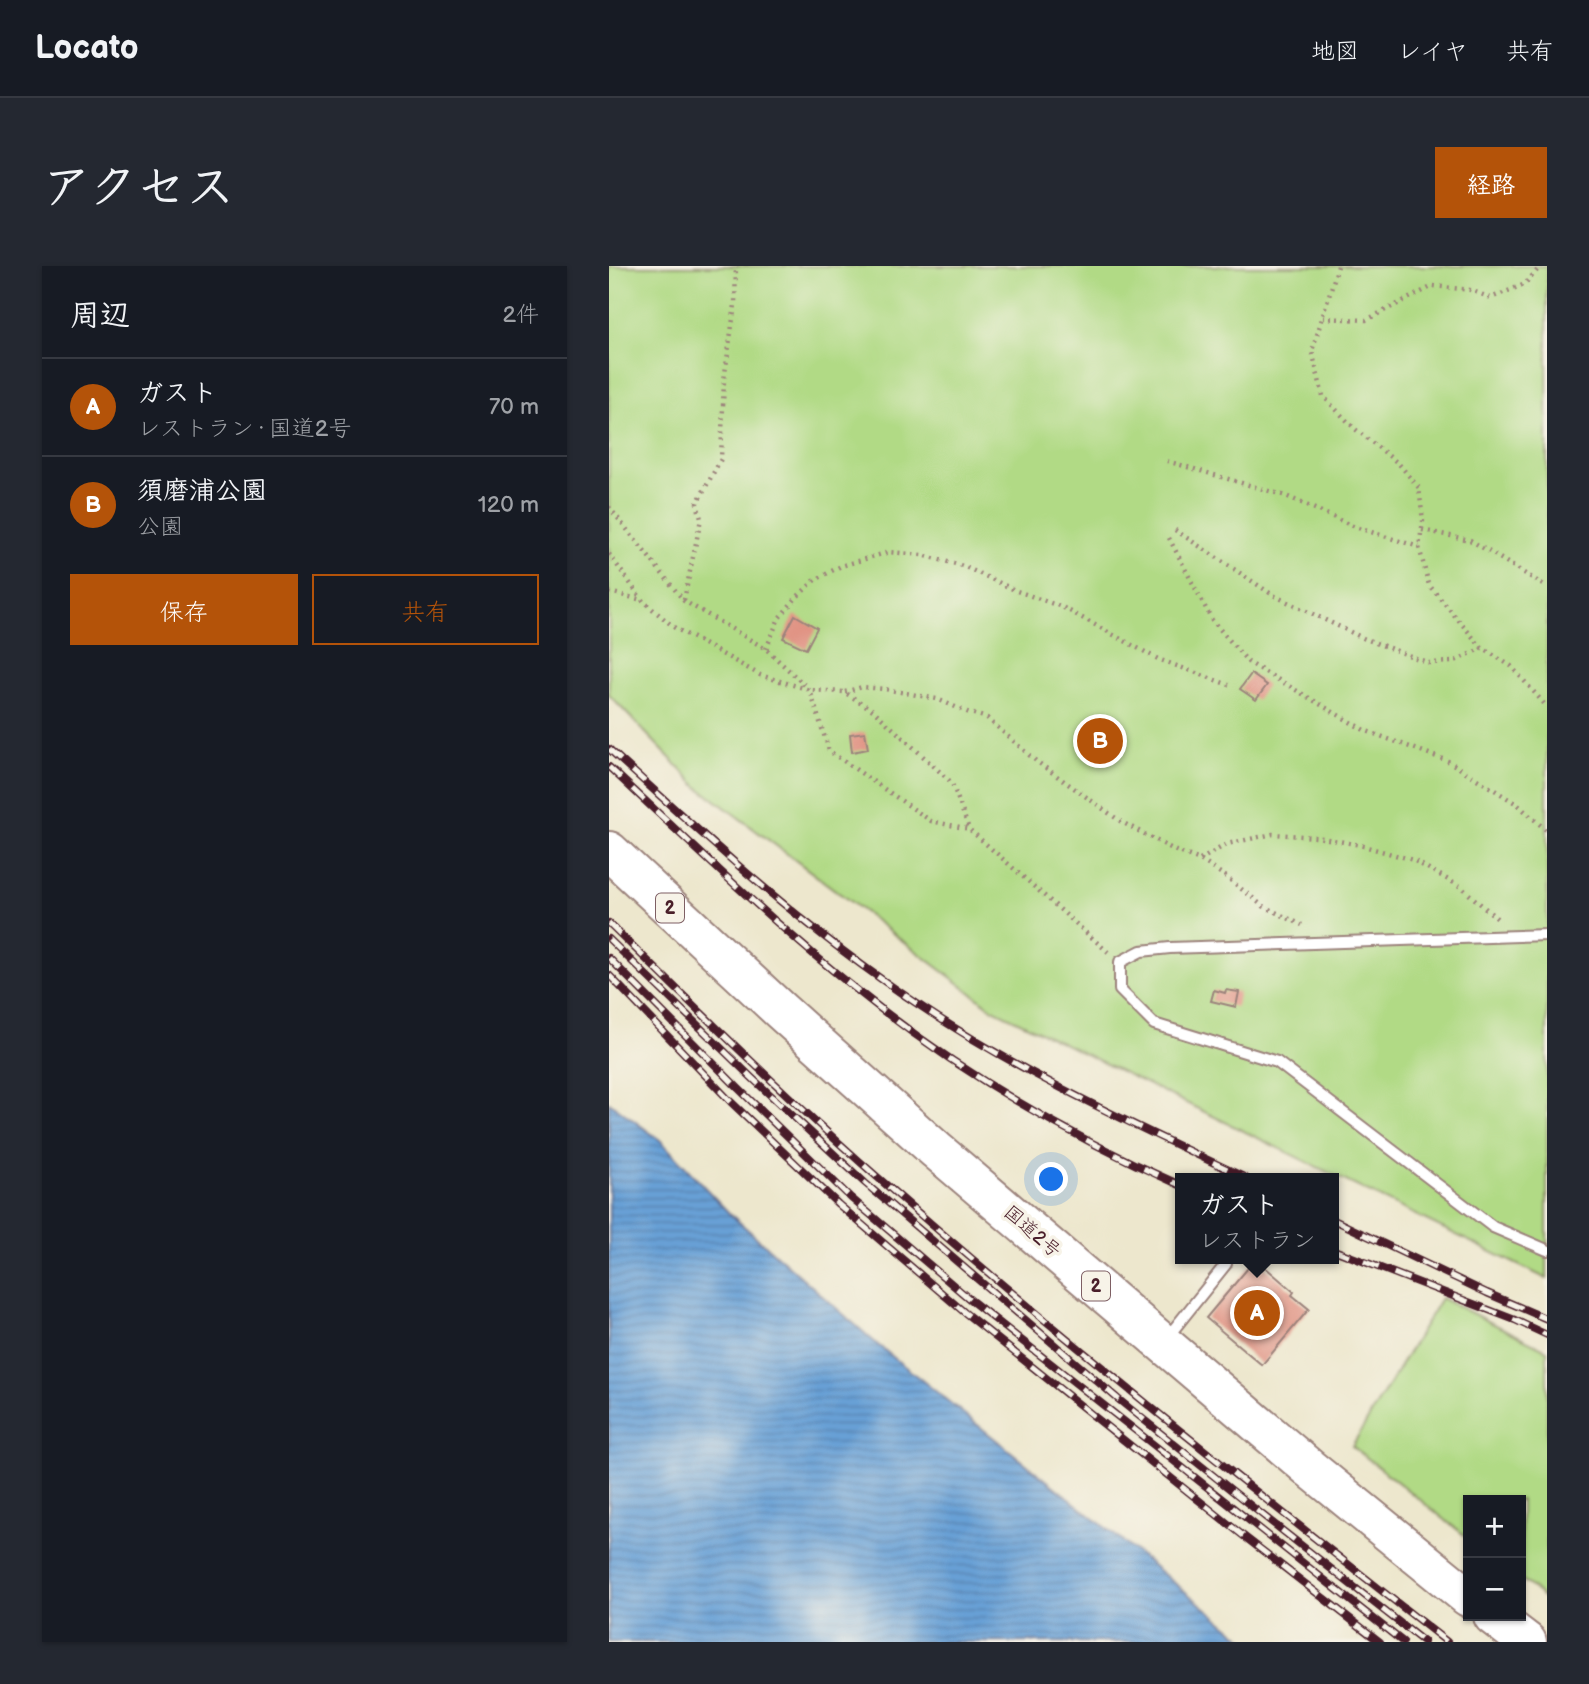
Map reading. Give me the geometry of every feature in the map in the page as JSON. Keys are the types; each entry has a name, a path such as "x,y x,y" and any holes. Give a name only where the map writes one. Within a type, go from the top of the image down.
{"highway":[{"name":"国道2号","path":"609,850 895,1113 1307,1467 1463,1593"},
{"path":"1500,1621 1527,1642"}],"lane":[{"path":"1547,935 1170,948 1141,951 1119,962 1120,990 1154,1024 1277,1062 1493,1227 1547,1250"},
{"path":"1163,1343 1226,1264"}],"path":[{"path":"684,601 701,519 697,503 721,459 724,380 735,304 736,266"},
{"path":"1338,266 1312,351 1323,396 1354,428 1399,464 1419,488 1423,521 1419,547 1429,585 1482,648 1511,666 1547,707"},
{"path":"1322,318 1366,320 1433,286 1470,290 1491,299 1525,284 1541,266"},
{"path":"1167,461 1286,496 1355,527 1419,547"},
{"path":"609,507 684,601 766,649 810,691 829,751 932,821 969,830 1119,962"},
{"path":"1175,530 1273,595 1363,638 1429,663 1453,662 1482,648"},
{"path":"1422,530 1470,540 1547,587"},
{"path":"1169,538 1212,620 1248,662 1364,730 1448,761 1517,804 1547,831"},
{"path":"766,649 779,618 815,580 841,566 889,552 922,555 963,566 1017,591 1062,607 1158,659 1229,685"},
{"path":"609,554 643,601 675,628 760,675 810,691 844,692 862,687 885,689 937,699 987,718 1036,761 1120,821 1200,860 1263,906 1306,927 1320,943"},
{"path":"609,592 643,601"},
{"path":"844,692 873,710 952,783 969,830"},
{"path":"1200,860 1227,844 1273,834 1317,837 1360,845 1413,860 1461,887 1499,919 1512,936"}],"green space":[{"path":"609,266 1547,266 1547,1279 1339,1178 1339,1173 1330,1173 993,1009 698,787 609,695"},
{"path":"1441,1298 1547,1350 1547,1600 1526,1583 1526,1495 1463,1495 1463,1534 1352,1446"}],"water":[{"path":"609,1102 660,1140 729,1213 878,1345 1248,1642 609,1642"}],"building":[{"path":"795,615 817,628 806,649 783,638"},
{"path":"1251,674 1267,685 1256,700 1240,689"},
{"path":"865,732 868,749 852,752 850,734"},
{"path":"1214,990 1225,993 1226,990 1239,992 1236,1007 1211,1001"},
{"path":"1251,1264 1262,1270 1265,1267 1309,1309 1262,1365 1206,1318"}],"railway":[{"path":"609,749 798,915 837,947 919,1005 1038,1076 1236,1173"},
{"path":"609,767 797,940 899,1023 975,1076 1015,1100 1096,1145 1175,1183"},
{"path":"609,923 740,1051 945,1236 1158,1413 1447,1642"},
{"path":"609,939 865,1183 1118,1399 1424,1642"},
{"path":"609,958 851,1198 973,1302 1403,1642"},
{"path":"609,975 731,1102 838,1204 964,1312 1380,1642"},
{"path":"1339,1222 1547,1319"},
{"path":"1339,1252 1547,1335"}],"place":[{"name":"須磨浦公園","path":"1100,741"},
{"name":"ガスト","path":"1257,1313"}]}
